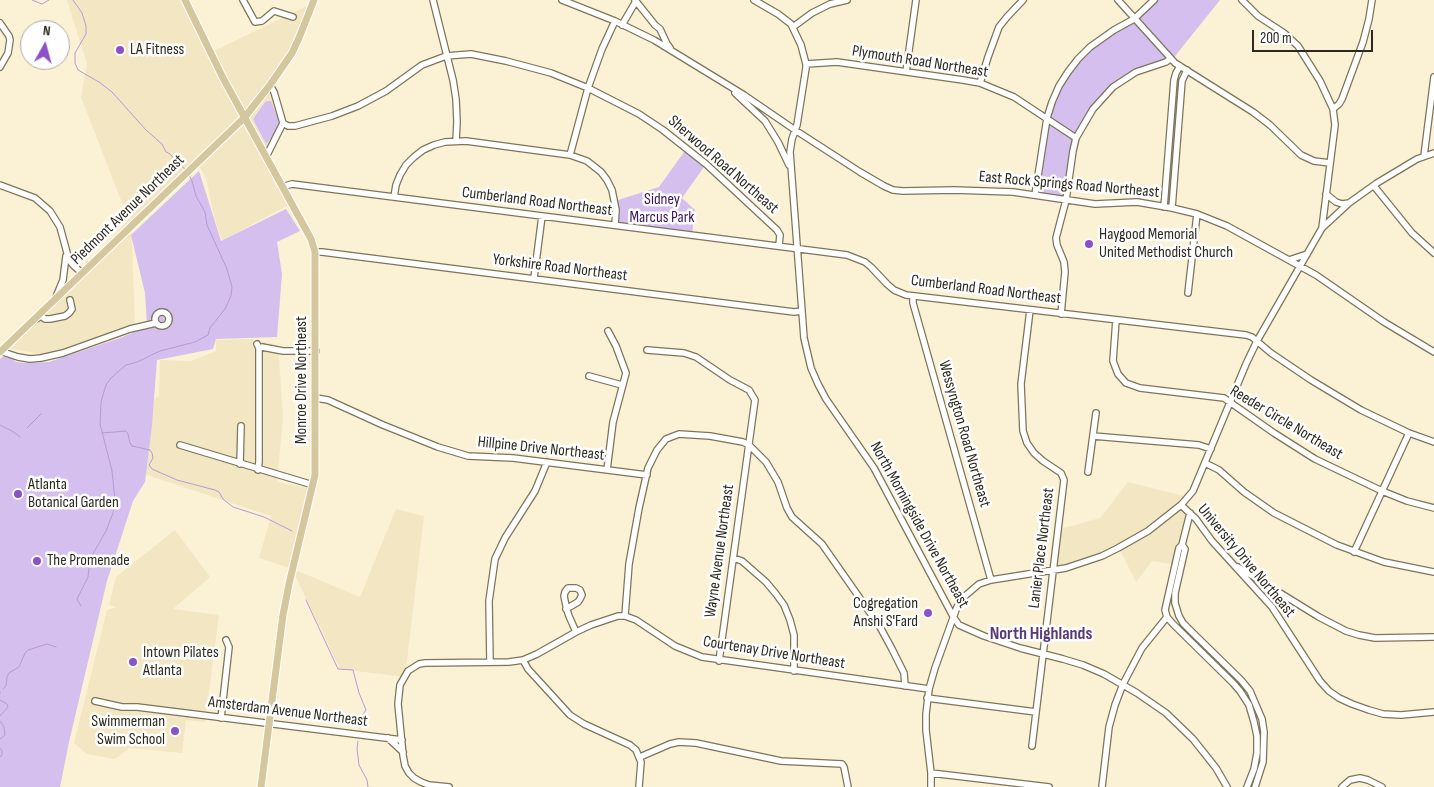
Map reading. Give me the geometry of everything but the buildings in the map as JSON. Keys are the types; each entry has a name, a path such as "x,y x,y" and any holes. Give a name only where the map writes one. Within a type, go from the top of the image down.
{"main road":[{"name":"Monroe Drive Northeast","path":"186,0 244,118 311,239 315,252 316,464 313,486 283,615 261,787"},
{"name":"Piedmont Avenue Northeast","path":"0,351 244,118 292,53 314,0"}],"street":[{"path":"243,0 255,22 262,22 274,11 292,17"},
{"path":"433,0 456,99 456,141"},
{"name":"East Rock Springs Road Northeast","path":"562,0 615,21 654,40 750,99 860,172 893,190 997,191 1095,204 1138,202 1197,214 1226,226 1300,266 1391,327 1434,352"},
{"path":"622,25 636,0 655,25 659,34 654,40"},
{"path":"754,0 778,14 793,27 801,45 806,64"},
{"path":"793,27 812,13 830,4 847,0"},
{"path":"906,72 916,0"},
{"path":"980,83 999,27 1023,0"},
{"path":"1118,0 1170,59 1253,112 1301,155 1314,161 1330,163"},
{"path":"1035,196 1047,118 1059,86 1078,59 1102,38 1134,19 1154,0"},
{"path":"1242,0 1258,16 1284,33 1298,46 1330,99 1335,125 1322,228"},
{"path":"1333,109 1342,99 1363,42 1372,0"},
{"path":"570,155 588,88 602,49 615,21"},
{"path":"0,23 10,40 8,53 0,67"},
{"path":"655,25 660,29 667,44 673,51"},
{"name":"Sherwood Road Northeast","path":"283,123 288,126 294,126 332,116 358,106 386,91 422,65 446,56 471,54 506,61 551,73 588,88 639,114 687,148 777,230 780,235 779,246"},
{"path":"1061,314 1065,272 1056,238 1066,200 1076,138 1092,108 1113,87 1136,72 1170,59"},
{"name":"Plymouth Road Northeast","path":"806,64 837,62 980,83 1014,97 1076,138"},
{"name":"North Morningside Drive Northeast","path":"806,64 797,125 790,147 806,352 818,384 874,468 954,618 959,625 984,636 1083,665 1122,684 1152,703 1179,725 1206,754 1227,787"},
{"path":"1164,206 1174,80 1180,66"},
{"path":"1172,208 1182,81 1187,70"},
{"path":"1424,156 1434,77"},
{"path":"266,156 283,123 274,92 270,85"},
{"path":"726,85 758,113 768,126 785,155 792,177"},
{"path":"1170,140 1177,141"},
{"path":"394,197 400,175 414,156 434,145 445,142 456,141 570,155 582,158 592,164 607,180 615,200 615,225"},
{"path":"931,787 926,730 927,698 935,668 960,601 979,584 991,580 1066,568 1086,562 1118,548 1148,531 1181,506 1193,491 1257,341 1322,228 1349,203 1374,186 1416,159 1434,153"},
{"name":"Cumberland Road Northeast","path":"282,187 292,184 847,255 857,258 871,267 887,284 902,294 1246,335 1252,337 1295,370 1361,410 1434,442"},
{"path":"0,185 35,198 50,211 60,227 66,254 60,290 55,299"},
{"path":"1374,186 1412,233 1434,253"},
{"path":"1326,194 1336,202 1342,204 1349,203"},
{"path":"1188,293 1197,214"},
{"path":"534,278 542,216"},
{"name":"Yorkshire Road Northeast","path":"315,252 794,312 802,311"},
{"path":"66,254 71,264 82,272"},
{"path":"1288,260 1307,254"},
{"path":"64,272 74,281"},
{"name":"Wessyngton Road Northeast","path":"913,296 913,303 991,580"},
{"path":"30,323 41,316 45,319 65,316 72,309 70,300"},
{"name":"Lanier Place Northeast","path":"1030,310 1021,384 1023,431 1034,453 1060,472 1064,480 1032,746"},
{"name":"Reeder Circle Northeast","path":"1116,320 1113,361 1118,374 1126,383 1140,388 1224,398 1315,459 1382,491 1434,508"},
{"path":"0,351 18,357 42,358 62,353 130,329 156,323"},
{"path":"607,470 613,422 626,373 608,331"},
{"path":"258,470 260,462 258,346 283,351 316,351"},
{"name":"Wayne Avenue Northeast","path":"647,350 692,355 749,390 754,396 755,404 718,661"},
{"path":"589,376 622,385"},
{"name":"Hillpine Drive Northeast","path":"316,398 328,400 383,425 456,453 473,456 513,458 646,475"},
{"path":"1088,472 1096,413"},
{"path":"240,464 241,426"},
{"path":"1354,552 1409,432"},
{"path":"449,787 429,784 414,778 405,766 398,704 399,691 404,676 412,667 425,662 509,662 523,660 576,632 612,617 625,616 629,564 646,475 658,450 666,440 676,434 710,436 743,442 762,457 778,482 792,517 822,544 880,627 904,673 905,686"},
{"path":"1093,436 1198,445 1211,448"},
{"path":"180,445 313,486"},
{"path":"490,662 489,601 495,559 505,538 535,491 547,462"},
{"path":"1205,463 1219,470 1244,492 1274,513 1323,538 1354,552 1384,562 1434,572"},
{"name":"University Drive Northeast","path":"1181,506 1190,513 1225,556 1272,607 1320,681 1330,692 1338,698 1357,706 1383,714 1401,715 1434,712"},
{"path":"1190,513 1182,546 1179,548 1165,610 1167,617 1233,683 1248,704 1256,729 1257,753 1254,769 1247,787"},
{"path":"1182,546 1185,549 1175,597 1179,616 1183,623 1250,691 1262,719 1264,728 1263,762 1255,787"},
{"path":"1225,556 1241,569 1319,618 1346,631 1374,638 1434,638"},
{"path":"733,558 742,561 766,582 784,605 794,635 794,671"},
{"path":"1168,596 1175,597"},
{"path":"566,609 576,632"},
{"name":"Courtenay Drive Northeast","path":"625,616 636,620 686,652 702,658 929,689"},
{"path":"1102,787 1109,727 1122,684 1142,648 1167,617"},
{"path":"1177,628 1183,623"},
{"path":"221,718 229,647 226,640"},
{"path":"523,660 528,669 570,715 584,724 630,745 636,750 642,767 639,787"},
{"path":"1233,683 1238,677"},
{"path":"927,698 1036,712"},
{"name":"Amsterdam Avenue Northeast","path":"95,701 122,706 402,740"},
{"path":"400,725 397,732 388,738 403,752"},
{"path":"1256,729 1264,728"},
{"path":"640,757 679,742 696,743 781,761 842,764 848,787"},
{"path":"931,773 1049,787"},
{"path":"1342,787 1350,780 1360,778 1382,787"}],"shaded area":[{"path":"67,0 186,0 212,52 313,3 293,50 269,87 286,125 265,158 292,203 223,240 221,239 213,212 206,178 198,164 136,223 131,218 135,325 46,355 2,347 49,305 131,217 124,208 81,97 87,64"},
{"path":"251,339 278,345 283,417 277,482 312,489 293,569 360,597 396,509 424,516 405,677 340,669 292,569 259,558 271,516 138,472 142,407 159,396 160,360 191,361 216,351 216,340"},
{"path":"1128,482 1188,497 1188,504 1191,509 1178,565 1152,561 1136,582 1120,550 1053,569 1057,530 1100,518"},
{"path":"175,530 210,577 173,609 219,615 205,722 186,720 182,753 129,748 115,759 87,754 74,743 107,610 117,607 109,605 116,577"}],"green space":[{"path":"1154,0 1220,0 1171,61 1142,68 1094,105 1074,140 1065,200 1035,196 1053,97 1067,73 1096,43 1133,20"},
{"path":"266,101 271,101 279,126 266,144 253,119"},
{"name":"Sidney Marcus Park","path":"687,148 706,164 682,198 695,210 692,235 615,225 615,201 659,187"},
{"path":"199,171 221,241 286,209 300,231 277,242 282,274 277,337 216,339 213,349 157,360 145,482 133,501 107,581 60,787 0,787 0,359 2,357 11,358 16,362 25,363 49,362 120,338 137,331 147,324 145,293 131,235"}],"waterway":[{"path":"32,0 42,4 49,0"},
{"path":"73,0 82,13 86,26 86,34 75,53 75,63 78,70 112,92 146,130 162,144 166,152 186,170"},
{"path":"81,606 77,599 88,577 90,559 106,531 113,513 115,500 112,471 100,424 101,402 106,385 126,365 160,351 195,342 208,335 210,328 225,309 231,296 232,287 227,269 207,225 205,212 196,196 189,175"},
{"path":"27,428 41,414"},
{"path":"0,425 20,437"},
{"path":"102,433 126,431 132,446 150,450 153,458 149,465 152,469 177,480 215,490 233,507 264,517 292,531"},
{"path":"306,600 338,669 353,670 366,710 363,714 360,728"},
{"path":"3,689 6,686 9,673 19,667 28,650 47,644 56,647"},
{"path":"0,700 7,704 8,707 0,716"},
{"path":"0,721 4,727 5,735 0,739"},
{"path":"358,741 359,765 367,780 368,787"},
{"path":"0,748 2,751 0,757"}],"place":[{"name":"LA Fitness","path":"120,50"},
{"name":"Haygood Memorial United Methodist Church","path":"1089,244"},
{"name":"Atlanta Botanical Garden","path":"18,494"},
{"name":"The Promenade","path":"37,561"},
{"name":"Cogregation Anshi S'Fard","path":"928,613"},
{"name":"Intown Pilates Atlanta","path":"133,662"},
{"name":"Swimmerman Swim School","path":"175,731"}],"district":[{"name":"North Highlands","path":"1041,634"}]}
